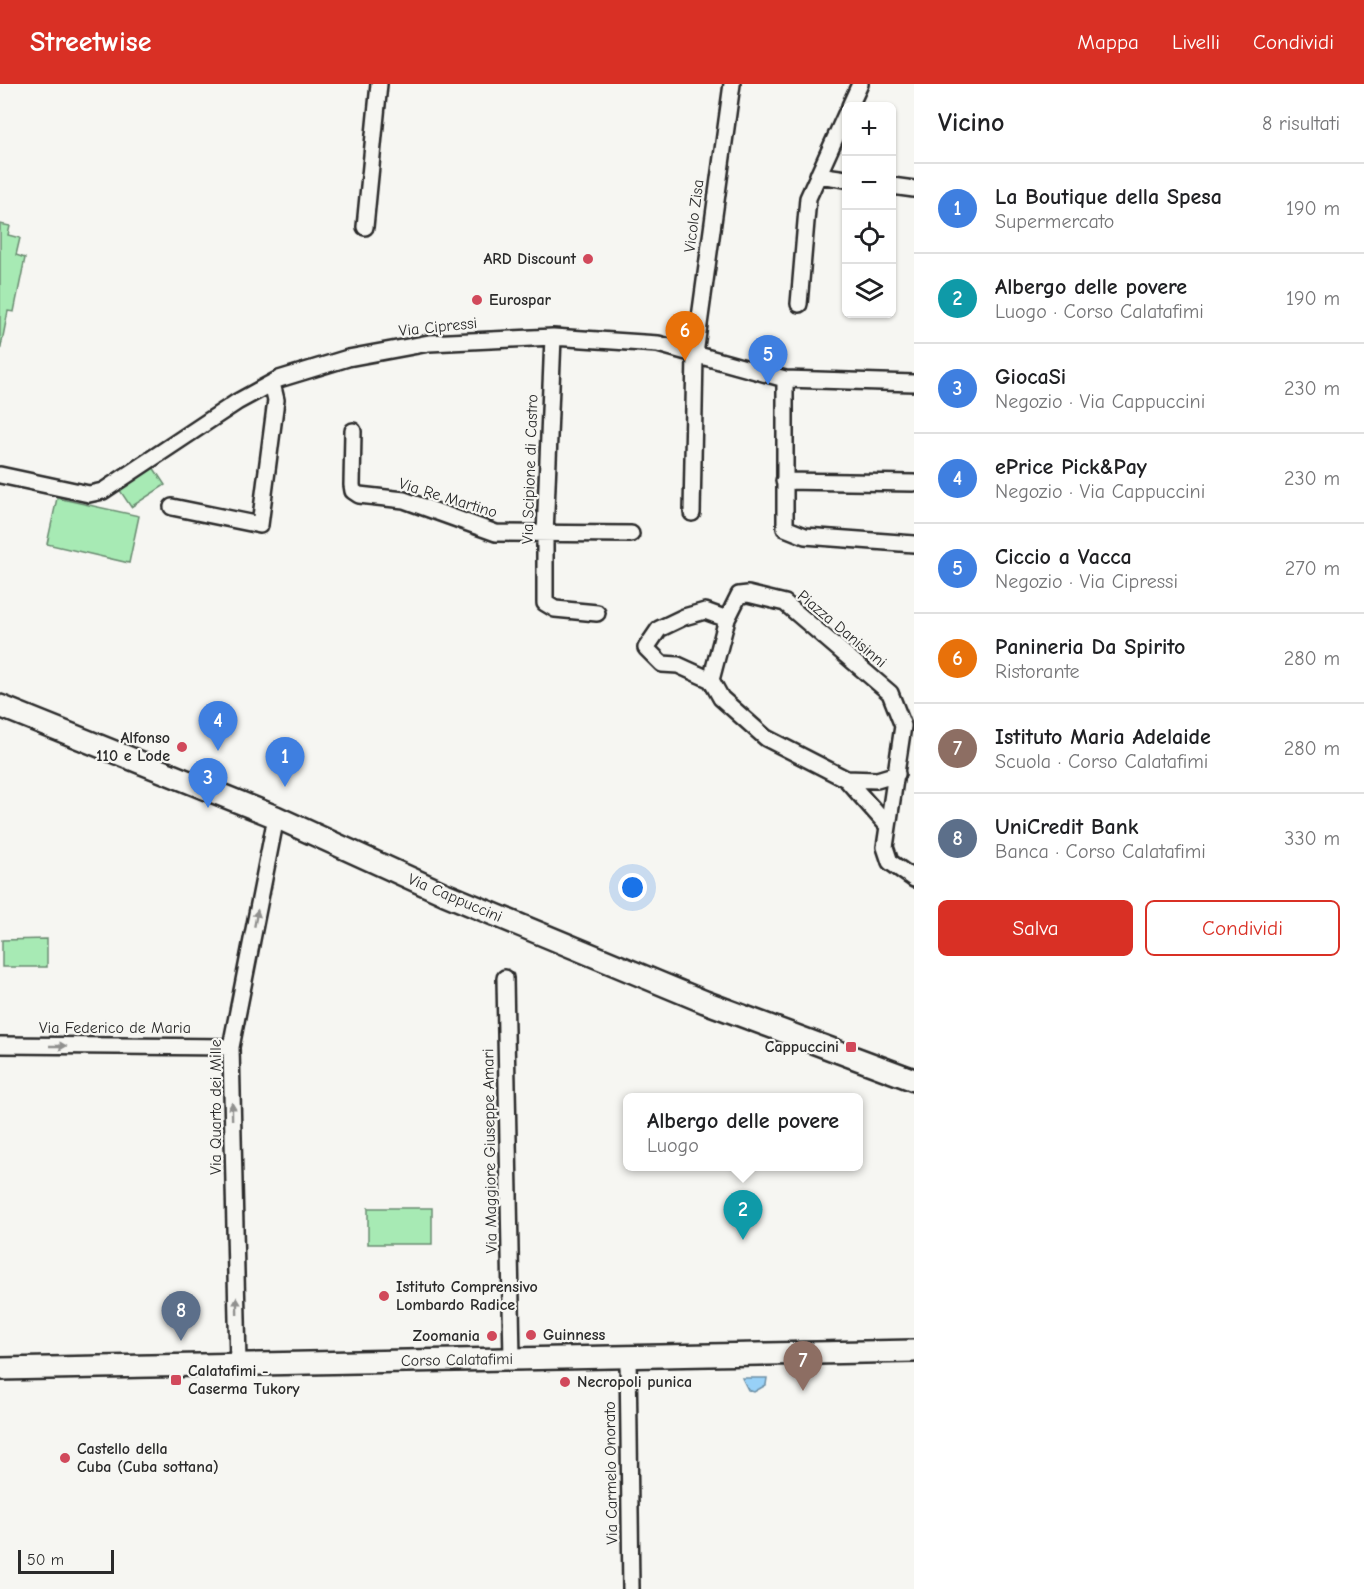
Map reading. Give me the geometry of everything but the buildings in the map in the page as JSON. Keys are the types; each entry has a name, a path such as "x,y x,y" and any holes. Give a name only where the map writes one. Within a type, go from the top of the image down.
{"street":[{"path":"365,227 379,84"},
{"name":"Vicolo Zisa","path":"692,513 694,354 732,84"},
{"path":"852,102 860,84"},
{"path":"800,304 808,198 842,123"},
{"path":"818,175 842,178"},
{"path":"896,187 914,189"},
{"name":"Via Cipressi","path":"0,475 89,494 103,491 237,402 272,383 348,358 429,343 553,337 658,344 785,379 914,383"},
{"name":"Via Scipione di Castro","path":"553,337 545,535 545,603 555,609 597,613"},
{"path":"785,379 785,528 805,536 914,544"},
{"path":"172,507 260,525 276,400 272,383"},
{"name":"Via Re Martino","path":"353,431 352,486 353,491 359,495 404,500 496,532 545,535 631,534"},
{"path":"784,482 914,483"},
{"name":"Piazza Danisinni","path":"711,680 727,619 739,595 747,594 785,603 890,693 903,726 885,847 890,862 914,879"},
{"path":"727,619 705,611 684,617 659,629 646,648 662,664 678,665 711,680 722,698 766,738 846,779 887,825"},
{"name":"Via Cappuccini","path":"0,706 276,817 445,894 705,1002 914,1080"},
{"path":"846,779 877,780 897,774"},
{"name":"Via Quarto dei Mille","path":"238,1364 231,1047 276,817"},
{"name":"Via Maggiore Giuseppe Amari","path":"505,978 512,1359"},
{"name":"Via Federico de Maria","path":"0,1045 231,1047"},
{"name":"Corso Calatafimi","path":"0,1369 914,1351"},
{"name":"Via Carmelo Onorato","path":"628,1357 631,1589"}],"green space":[{"path":"0,224 10,226 8,235 20,238 16,255 25,258 14,312 8,311 0,352"},
{"path":"153,467 165,485 131,507 119,489"},
{"path":"57,498 139,516 129,563 47,544"},
{"path":"47,939 47,967 2,967 2,940"},
{"path":"368,1208 432,1208 432,1244 368,1244"}],"water":[{"path":"742,1378 767,1378 766,1385 754,1392 748,1390"}],"place":[{"name":"ARD Discount","path":"588,259"},
{"name":"Eurospar","path":"477,300"},
{"name":"Panineria Da Spirito","path":"685,361"},
{"name":"Ciccio a Vacca","path":"768,385"},
{"name":"Alfonso 110 e Lode","path":"182,747"},
{"name":"ePrice Pick&Pay","path":"218,751"},
{"name":"La Boutique della Spesa","path":"285,787"},
{"name":"GiocaSi","path":"208,808"},
{"name":"Cappuccini","path":"851,1047"},
{"name":"Albergo delle povere","path":"743,1240"},
{"name":"Istituto Comprensivo Lombardo Radice","path":"384,1296"},
{"name":"Guinness","path":"531,1335"},
{"name":"Zoomania","path":"492,1336"},
{"name":"UniCredit Bank","path":"181,1341"},
{"name":"Calatafimi - Caserma Tukory","path":"176,1380"},
{"name":"Necropoli punica","path":"565,1382"},
{"name":"Istituto Maria Adelaide","path":"803,1391"},
{"name":"Castello della Cuba (Cuba sottana)","path":"65,1458"}]}
